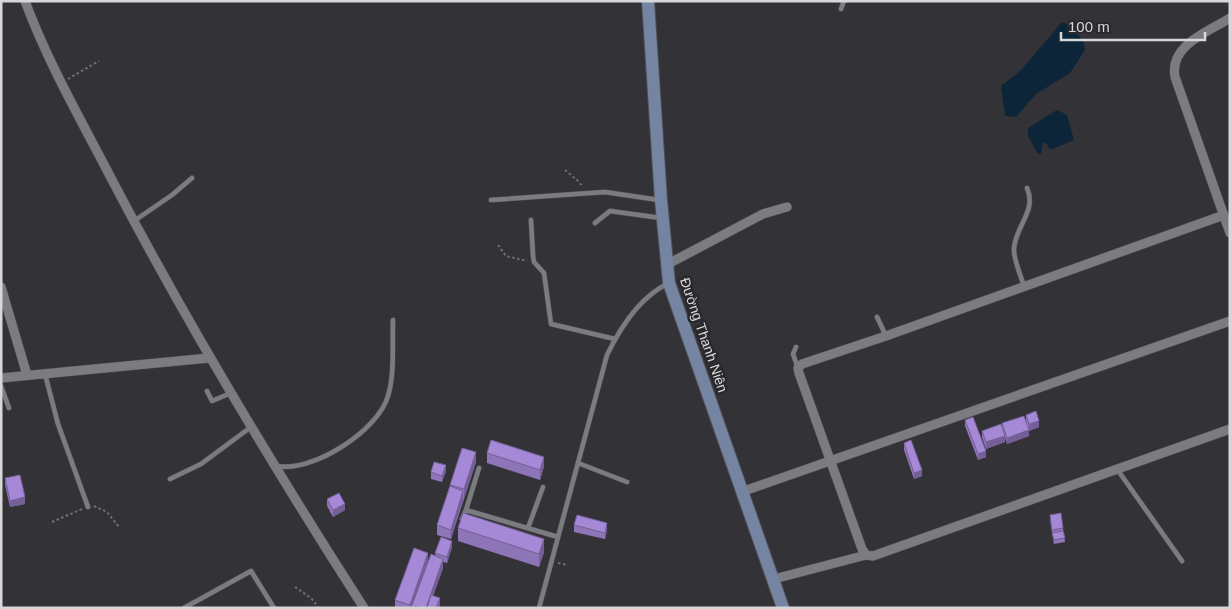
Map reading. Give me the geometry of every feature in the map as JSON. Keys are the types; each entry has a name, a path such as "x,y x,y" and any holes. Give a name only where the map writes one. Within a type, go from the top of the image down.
{"main road":[{"name":"Đường Thanh Niên","path":"648,1 662,218 669,283 744,491 783,608"}],"street":[{"path":"25,1 38,37 134,221 209,358 363,608"},
{"path":"1230,18 1185,45 1178,54 1174,67 1175,77 1230,233"},
{"path":"666,265 763,214 787,208"},
{"path":"866,555 862,549 798,368 802,364 886,336 1224,215"},
{"path":"1,287 27,376"},
{"path":"744,491 832,462 1230,321"},
{"path":"1,378 209,358"},
{"path":"774,579 866,555 873,556 1230,429"}],"lane":[{"path":"841,9 844,1"},
{"path":"134,221 192,178"},
{"path":"1024,287 1014,250 1030,206 1031,198 1027,188"},
{"path":"491,200 605,192 661,200"},
{"path":"595,223 610,210 662,218"},
{"path":"530,220 534,262 544,273 550,324 615,339"},
{"path":"539,608 553,562 607,355 615,339 649,294 669,283"},
{"path":"877,317 886,336"},
{"path":"276,466 294,466 318,460 352,439 379,414 388,398 391,383 393,320"},
{"path":"796,347 793,354 798,368"},
{"path":"45,374 58,424 88,507"},
{"path":"1,386 9,408"},
{"path":"207,391 212,401 231,393"},
{"path":"170,480 202,464 251,427"},
{"path":"578,463 627,482"},
{"path":"462,520 480,468"},
{"path":"1117,469 1182,561"},
{"path":"528,528 543,487"},
{"path":"466,510 558,538"},
{"path":"184,608 251,571 274,608"}],"path":[{"path":"62,83 98,61"},
{"path":"564,170 577,180 587,193"},
{"path":"498,245 506,256 534,262"},
{"path":"553,562 568,565"},
{"path":"295,587 311,598 318,608"}],"water":[{"path":"1062,22 1070,26 1077,33 1083,42 1085,50 1070,73 1036,94 1016,117 1005,116 1001,86 1021,70"},
{"path":"1057,110 1067,115 1074,140 1050,150 1047,144 1043,142 1041,154 1038,154 1028,136 1028,128"}],"building":[{"path":"1036,411 1039,421 1029,424 1026,415"},
{"path":"1024,416 1029,430 1007,438 1002,423"},
{"path":"973,417 986,451 978,454 965,420"},
{"path":"1001,424 1005,436 986,442 982,431"},
{"path":"491,440 544,457 540,470 487,453"},
{"path":"911,440 922,470 914,473 904,443"},
{"path":"462,448 476,452 464,489 450,485"},
{"path":"434,462 446,465 442,476 431,472"},
{"path":"20,475 25,497 10,501 5,478"},
{"path":"450,486 463,491 451,530 437,525"},
{"path":"339,493 345,504 333,510 327,499"},
{"path":"463,513 544,539 539,554 458,528"},
{"path":"1061,513 1063,528 1052,530 1050,515"},
{"path":"577,515 607,523 605,533 574,525"},
{"path":"1063,531 1065,538 1054,540 1052,533"},
{"path":"441,537 452,541 447,557 435,553"},
{"path":"414,548 428,553 410,605 395,600"},
{"path":"431,554 443,559 426,608 415,606 415,608 411,608"},
{"path":"431,595 440,598 436,608 427,608"}]}
